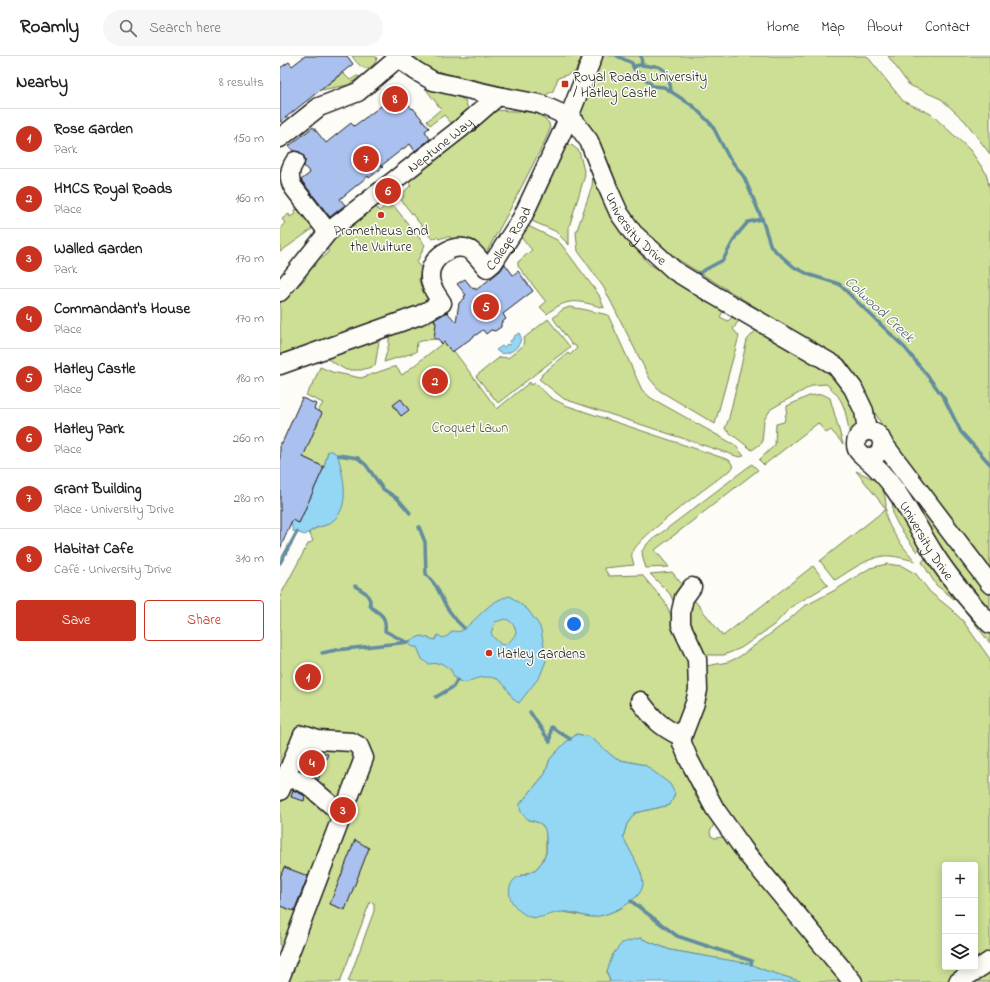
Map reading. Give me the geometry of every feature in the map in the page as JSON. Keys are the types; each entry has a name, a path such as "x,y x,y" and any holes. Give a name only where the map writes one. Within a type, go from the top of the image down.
{"street":[{"name":"College Road","path":"280,365 420,315 442,303 431,285 430,272 435,260 446,251 459,248 471,251 487,268 493,263 522,218 569,117 593,56"},
{"name":"University Drive","path":"396,57 416,71 433,80 498,96 540,104 569,117 589,141 619,213 633,233 650,250 675,270 714,296 836,366 853,388 864,411 867,431"},
{"path":"280,138 319,107 358,92 396,57"},
{"name":"Neptune Way","path":"280,292 328,232 460,129 498,96"},
{"path":"295,161 290,173 291,183 328,232"},
{"path":"867,431 874,431 880,436 883,443 880,452 873,457 857,457 855,444 859,435 867,431"},
{"name":"University Drive","path":"883,443 990,584"},
{"name":"University Drive","path":"857,457 875,465 896,490 934,553 971,603 990,624"},
{"path":"692,587 684,598 681,611 681,625 697,659 698,690 695,704 682,737 682,743 689,760 715,809 747,854 853,982"},
{"path":"640,701 652,717 667,730 682,737"},
{"path":"280,978 364,758 359,746 352,742 318,740 303,735 283,783 308,785 336,809 341,818"},
{"path":"958,982 990,961"},
{"path":"964,982 990,971"}],"green space":[{"path":"352,56 375,56 377,58 372,66 366,68 360,66"},
{"path":"412,56 582,56 575,72 558,78 553,91 544,96 431,70"},
{"path":"601,56 867,56 903,101 931,114 970,150 986,173 990,190 990,570 887,434 845,360 661,249 640,229 621,203 577,118"},
{"path":"888,56 990,56 990,154 965,121 941,99 909,85"},
{"path":"343,73 350,80 357,76 360,77 348,85 321,90"},
{"path":"425,88 446,92 465,100 468,109 453,125 444,115 430,125 427,121 441,109"},
{"path":"492,110 534,112 549,123 550,129 507,215 486,253 449,237 439,239 437,237 432,239 401,200 403,198 403,193 411,185 405,178"},
{"path":"566,144 573,146 579,151 585,175 569,227 569,245 555,231 527,219 562,146"},
{"path":"593,175 605,205 624,235 649,264 725,308 720,317 728,321 735,314 740,319 733,329 739,336 715,424 660,391 650,379 604,288 578,251 576,233 592,186"},
{"path":"373,203 379,211 387,205 390,207 393,205 425,245 417,264 421,267 419,281 428,301 302,351 280,358 280,303 295,281 300,284 306,278 302,272 316,255 322,259 329,251 323,247"},
{"path":"299,209 312,223 311,230 280,252 280,228 285,223 282,219 289,214 290,217 295,214 294,210"},
{"path":"526,225 557,240 561,244 599,295 604,308 588,303 568,302 554,308 547,314 540,307 546,302 518,266 518,262 532,250 520,236"},
{"path":"569,307 608,315 642,390 651,398 735,445 744,456 739,457 564,399 539,379 542,376 541,375 568,353 570,355 577,348 575,345 572,345 553,318 562,310"},
{"path":"432,317 442,331 434,339 417,343 416,352 384,362 389,344 389,333"},
{"path":"548,319 570,347 498,403 476,376 500,357 508,358 523,346 524,338"},
{"path":"759,327 829,367 849,391 862,427 855,430 850,436 844,407 833,390 826,384 813,385 771,409 764,420 762,443 752,450 725,429 729,418 747,340"},
{"path":"380,335 375,366 361,370 346,370 324,357"},
{"name":"Croquet Lawn","path":"444,342 452,352 454,351 497,409 530,382 531,385 535,383 551,398 565,405 729,460 734,467 662,522 637,545 632,553 634,565 604,568 609,576 642,575 665,602 689,656 692,695 674,743 696,797 714,824 710,832 711,836 715,838 723,837 757,873 846,982 803,982 749,964 670,950 640,938 607,971 610,982 348,982 374,911 374,903 370,902 340,982 280,982 280,596 308,544 313,541 309,532 328,524 328,451 324,467 303,457 318,411 323,403 306,395 314,382 320,367 332,372 361,378 396,367 402,375","holes":["577,734 589,737 616,759 645,765 670,805 635,813 627,824 623,837 641,873 639,894 622,908 593,917 563,912 520,876 535,870 542,862 546,852 546,830 540,823 529,820 520,804 545,774 550,759 566,742"]},
{"path":"822,394 830,398 843,444 831,430 826,433 818,423 764,465 759,460 775,445 776,424 784,422 787,406 809,396"},
{"path":"885,456 990,591 990,610 942,551 879,462"},
{"path":"752,464 758,470 655,550 669,567 646,568 642,551 648,543"},
{"path":"856,471 873,479 881,486 885,497 886,509"},
{"path":"892,494 921,543 917,552 898,525 893,515"},
{"path":"886,509 886,518 892,531 915,561 899,557 883,556 858,566 835,580 820,561"},
{"path":"928,555 990,627 990,643 958,602 936,585 922,562"},
{"path":"887,564 902,566 916,574 930,592 963,621 990,659 990,982 862,982 723,807 689,745 707,697 706,666 728,662 739,657 785,623 803,607 837,589 870,568"},
{"path":"813,566 828,585 791,607 774,625 741,648 724,655 704,655 684,621 691,596 723,636"},
{"path":"672,572 685,588 675,605 670,594 650,574"}],"water":[{"path":"519,333 521,337 520,342 514,350 505,354 496,350 507,344 509,345 513,337"},
{"path":"328,451 332,451 338,455 340,464 344,483 341,511 336,518 328,524 316,528 305,535 293,531 291,523 292,520 299,523 324,467"},
{"path":"510,596 528,610 539,625 545,651 546,661 540,676 519,703 513,699 500,681 493,678 484,677 476,678 464,683 455,679 451,670 441,663 428,664 422,659 417,647 413,647 408,643 409,641 421,636 435,640 438,635 443,638 449,635 452,631 461,631 489,606 502,598","holes":["505,619 513,624 516,633 510,641 502,645 491,633 495,622"]},
{"path":"577,734 590,737 616,759 645,765 670,784 675,794 670,805 635,813 627,824 623,837 641,873 643,884 637,896 631,902 615,911 593,917 559,912 534,918 525,915 512,902 510,898 510,887 517,877 533,871 541,863 546,853 546,838 543,826 525,817 520,809 520,804 545,774 550,759 566,742"},
{"path":"640,938 670,950 751,964 764,970 803,982 610,982 607,971 613,954 622,943"}],"building":[{"path":"305,56 347,56 353,64 280,122 280,68 289,62 292,66"},
{"path":"392,91 395,95 399,92 429,128 425,131 430,139 415,151 410,144 400,151 381,166 383,167 369,178 368,176 340,199 345,205 330,217 301,180 310,173 304,166 304,156 300,152 293,151 289,146 313,127 326,143 351,123 354,126 388,101 385,97"},
{"path":"505,264 513,275 518,271 533,291 503,314 506,319 501,323 501,327 495,331 491,330 486,334 483,330 452,352 444,342 442,344 438,339 434,339 436,323 434,320 447,312 456,322 459,303 465,298 464,296 466,295 457,284 465,279 473,289 475,288 476,290 500,271"},
{"path":"302,398 316,404 314,409 322,413 303,457 324,467 299,523 292,520 280,549 280,442 282,443"},
{"path":"401,399 409,410 401,416 393,405"},
{"path":"309,748 328,754 318,780 312,775 300,770"},
{"path":"293,790 305,796 304,801 291,797"},
{"path":"355,840 369,848 345,910 330,904"},
{"path":"284,867 308,876 294,911 280,906 280,878"}],"waterway":[{"name":"Colwood Creek","path":"617,56 632,63 634,69 653,86 664,87 693,106 712,125 728,156 744,177 762,219 771,247 794,267 810,275 839,284 905,348 944,398 961,432 990,464"},
{"path":"641,56 642,65"},
{"path":"633,67 637,65 659,67 667,75 671,91"},
{"path":"699,273 723,260 736,236 748,222 762,219"},
{"path":"338,455 358,458 366,465 383,489 398,499 410,513"},
{"path":"419,527 425,542 426,574 436,586 447,608 464,628"},
{"path":"280,563 297,532"},
{"path":"355,586 366,593 372,607 384,618 385,631 406,642"},
{"path":"322,653 336,650 409,642"},
{"path":"436,697 453,687 457,680"},
{"path":"530,712 550,742 551,727 570,739"},
{"path":"631,901 677,936 752,961 751,964"}],"place":[{"name":"Royal Roads University / Hatley Castle","path":"565,84"},
{"name":"Habitat Cafe","path":"395,99"},
{"name":"Grant Building","path":"366,159"},
{"name":"Hatley Park","path":"388,191"},
{"name":"Prometheus and the Vulture","path":"381,215"},
{"name":"Hatley Castle","path":"486,307"},
{"name":"HMCS Royal Roads","path":"435,381"},
{"name":"Hatley Gardens","path":"489,653"},
{"name":"Rose Garden","path":"308,677"},
{"name":"Commandant's House","path":"312,763"},
{"name":"Walled Garden","path":"343,810"}]}
